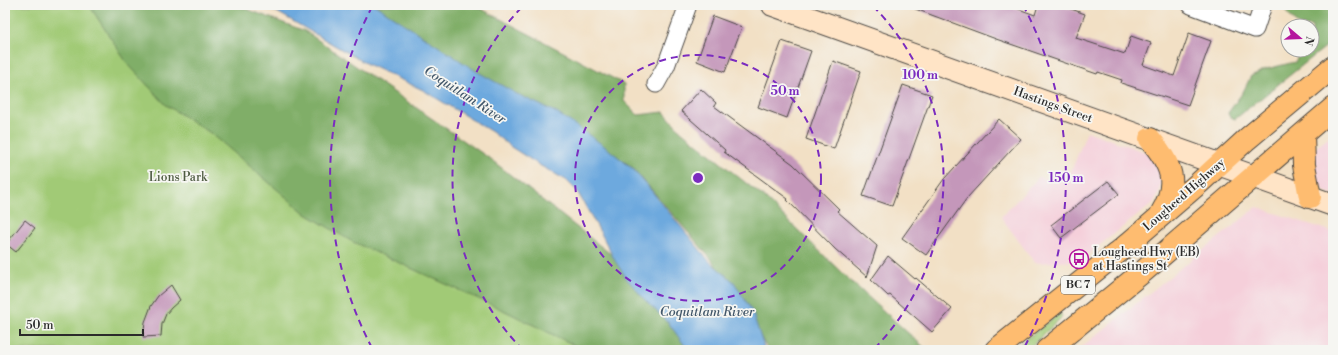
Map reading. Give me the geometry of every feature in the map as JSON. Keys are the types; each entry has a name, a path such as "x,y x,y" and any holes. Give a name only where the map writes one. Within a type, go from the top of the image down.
{"main road":[{"name":"Lougheed Highway","path":"996,350 1159,218 1333,67"},
{"name":"BC 7","path":"1047,350 1139,275 1333,108"},
{"path":"1304,134 1304,164 1310,197"},
{"path":"1150,139 1165,158 1171,175 1171,190 1168,201 1159,218"}],"street":[{"path":"656,84 666,66 688,5"},
{"name":"Hastings Street","path":"773,5 1333,205"},
{"path":"1191,5 1255,29 1263,5"}],"shaded area":[{"path":"1087,131 1147,153 1162,173 1160,190 1154,202 1150,206 1080,261 1035,263 1001,217 1039,177 1067,182"},
{"path":"1333,134 1333,194 1326,192 1313,176 1314,149"},
{"path":"1257,207 1333,232 1333,350 1078,350"}],"green space":[{"name":"Lions Park","path":"5,5 227,5 682,350 5,350"},
{"path":"89,5 236,5 305,31 489,158 622,263 703,350 584,350 503,310 351,241 306,214 212,134 166,105 127,63"},
{"path":"363,5 474,5 624,84 624,101 638,115 664,112 681,131 766,199 844,275 927,350 768,350 740,301 711,259 632,167 558,116 472,78"},
{"path":"1285,5 1333,5 1333,41 1320,51 1320,18 1292,18 1285,11"},
{"path":"1297,58 1312,58 1235,119 1231,117 1228,113 1243,92 1251,76 1266,69 1295,62"},
{"path":"1060,313 1062,317 1027,350 1012,350"}],"water":[{"name":"Coquitlam River","path":"253,5 375,5 476,71 517,94 555,112 572,123 633,169 710,262 734,282 752,311 765,350 688,350 667,321 646,301 627,279 615,261 577,191 566,180 541,166 511,147 492,132 423,90 367,64 277,12"}],"building":[{"path":"910,5 1008,5 1035,15 1038,5 1060,5 1085,14 1076,38 1125,54 1131,36 1151,43 1143,65 1174,76 1189,33 1211,41 1188,105 1121,83 1122,80 1098,72 1097,74 996,39 910,7"},
{"path":"713,16 742,27 725,72 697,61"},
{"path":"782,41 811,51 787,118 758,107"},
{"path":"833,61 861,71 834,149 806,139"},
{"path":"903,85 932,95 892,206 863,196"},
{"path":"701,89 716,103 714,106 793,164 839,209 837,211 877,246 867,277 835,249 787,200 788,199 724,152 725,150 681,111"},
{"path":"999,119 1021,139 967,198 926,255 902,238 944,179"},
{"path":"1108,181 1119,194 1061,238 1051,225"},
{"path":"25,220 35,228 16,252 6,244"},
{"path":"888,256 952,309 932,332 871,280"},
{"path":"171,285 180,300 166,314 162,324 161,336 143,337 145,322 151,306 158,296"}],"place":[{"name":"Lougheed Hwy (EB) at Hastings St","path":"1079,259"}]}
